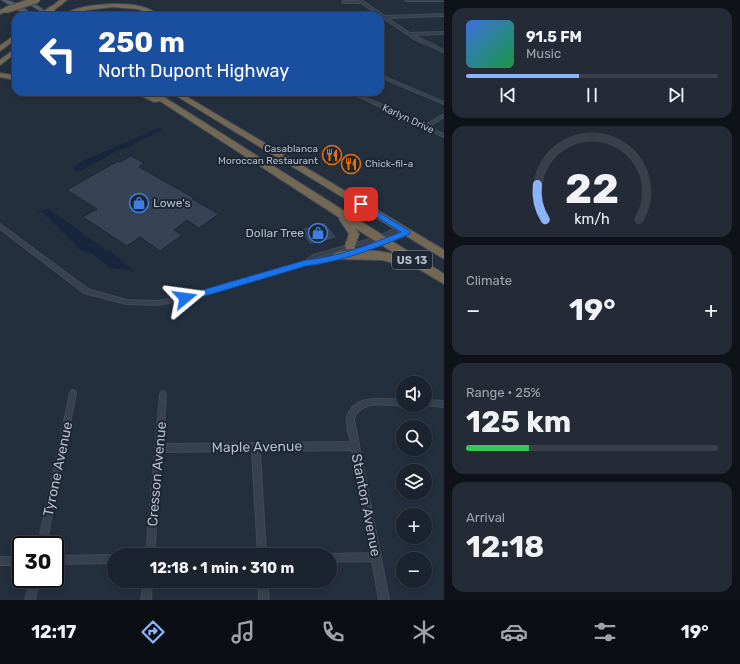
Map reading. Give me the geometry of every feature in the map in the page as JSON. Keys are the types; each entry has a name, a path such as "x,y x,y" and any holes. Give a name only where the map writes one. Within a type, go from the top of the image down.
{"highway":[{"path":"48,12 64,0"},
{"path":"75,12 92,5 118,1 145,5 154,12"},
{"path":"3,11 36,3"},
{"path":"64,12 74,4"},
{"path":"156,8 160,12"},
{"path":"0,49 12,39"},
{"path":"0,63 12,53"},
{"path":"0,75 12,77"},
{"path":"147,96 157,100 203,127"},
{"name":"US 13","path":"157,96 203,127 442,279"},
{"name":"US 13","path":"181,96 444,255"},
{"path":"185,96 215,116"},
{"path":"340,214 353,232 354,236 350,246"},
{"path":"339,256 370,254 385,256 402,260 442,279"}],"main road":[{"path":"4,0 16,5"},
{"path":"8,0 26,12"},
{"path":"25,0 36,3"},
{"path":"31,0 46,12"}],"street":[{"path":"406,0 444,0"},
{"path":"343,2 361,1 375,12"},
{"path":"384,17 444,16"},
{"path":"384,18 424,43 444,51"},
{"path":"409,34 444,33"},
{"path":"384,78 444,103"},
{"name":"Karlyn Drive","path":"360,96 444,136"},
{"path":"425,126 444,115"},
{"path":"0,226 86,291 126,302 157,303 185,298 306,263 317,262 339,256 404,230"},
{"path":"306,263 315,256 350,246 382,240"},
{"name":"Tyrone Avenue","path":"44,536 74,393"},
{"name":"Cresson Avenue","path":"151,548 163,394"},
{"name":"Stanton Avenue","path":"384,600 350,419 352,411 358,404 396,403"},
{"path":"432,403 444,404"},
{"name":"Maple Avenue","path":"159,448 355,446"},
{"path":"256,447 262,548"},
{"path":"337,558 376,557"},
{"path":"64,560 107,559"},
{"path":"0,561 12,561"},
{"path":"30,600 33,588"},
{"path":"146,600 147,588"},
{"path":"263,588 264,600"}],"water":[{"path":"160,128 163,130 135,143 132,146 116,151 79,172 76,172 73,168 80,162"},
{"path":"49,209 106,250 111,251 134,271 110,268 91,253 80,250 42,212 36,212"}],"building":[{"name":"Lowe's","path":"131,156 144,163 139,167 219,214 199,228 187,220 174,230 182,235 160,251 140,237 127,246 83,217 97,209 67,190 118,161 120,162"},
{"name":"Dollar Tree","path":"325,222 337,238 310,245 299,229"}],"place":[{"name":"Casablanca Moroccan Restaurant","path":"332,155"},
{"name":"Chick-fil-a","path":"351,164"},
{"name":"Lowe's","path":"139,203"},
{"name":"Dollar Tree","path":"318,233"}],"route":[{"path":"185,298 306,263 317,262 372,247 397,238 407,232 361,204"}]}
